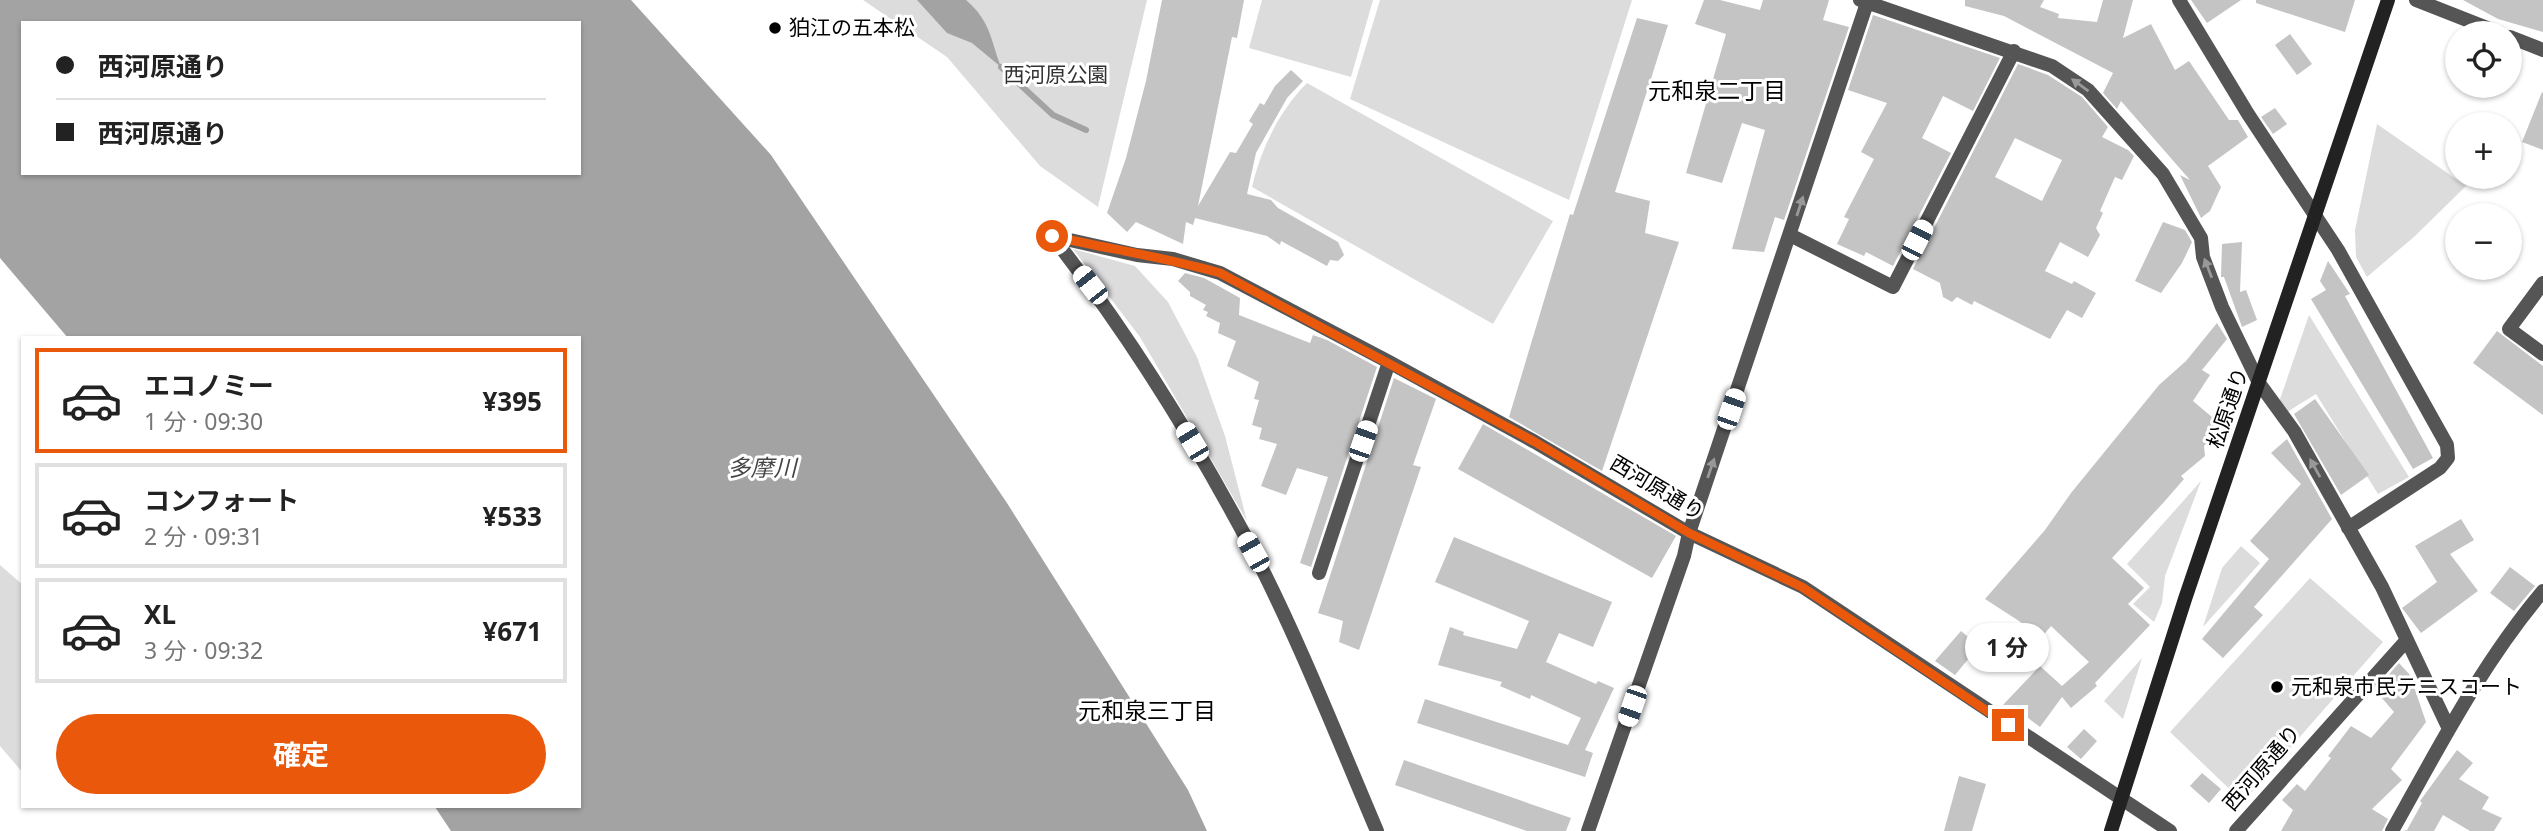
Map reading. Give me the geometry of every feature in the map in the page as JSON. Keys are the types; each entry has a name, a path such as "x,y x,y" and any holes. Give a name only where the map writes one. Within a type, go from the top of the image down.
{"main road":[{"name":"松原通り","path":"2110,831 2185,599 2388,0"}],"street":[{"path":"2179,0 2338,250 2449,452 2441,468 2348,528"},
{"path":"2416,0 2469,21"},
{"path":"1588,831 1684,556 1689,533 1865,1 2052,66 2088,90 2163,174 2201,238 2203,257 2222,307 2259,383 2294,431 2387,597 2449,729"},
{"path":"2522,42 2543,50"},
{"path":"1790,234 1893,287 2014,51"},
{"name":"西河原通り","path":"1377,831 1253,552 1220,491 1129,343 1052,236 1137,255 1173,259 1220,273 1389,362 1547,448 1689,533 1802,587 2170,831"},
{"path":"2543,283 2508,329 2543,354"},
{"path":"1319,573 1389,362"},
{"path":"2392,831 2449,729 2505,641 2543,591"},
{"name":"西河原通り","path":"2236,831 2307,747 2406,641"}],"green space":[{"name":"西河原公園","path":"863,0 1147,0 1098,207 1040,166 947,57"},
{"path":"1262,0 1373,0 1351,77 1249,48"},
{"path":"1380,0 1632,0 1569,200 1350,99"},
{"path":"1307,83 1553,221 1493,324 1252,187 1272,131"},
{"path":"2377,124 2445,171 2445,189 2463,189 2449,203 2445,203 2445,207 2415,236 2367,277 2356,257 2355,230"},
{"path":"1073,249 1135,266 1168,302 1197,357 1225,436 1247,521 1140,337"},
{"path":"2309,315 2409,477 2378,494 2316,394 2287,412 2279,402"},
{"path":"2201,481 2165,576 2162,603 2154,622 2133,604 2150,587 2127,564"},
{"path":"2241,546 2260,563 2203,627 2222,568"},
{"path":"0,565 21,583 21,771 0,746"},
{"name":"元和泉市民テニスコート","path":"2310,578 2383,642 2243,802 2170,732"},
{"path":"2142,658 2123,719 2104,701"}],"water":[{"name":"多摩川","path":"0,0 631,0 771,155 1007,503 1188,790 1207,831 451,831 436,808 581,808 581,336 66,336 0,258"},
{"path":"917,0 966,0 985,23 1001,67 972,43 947,33"}],"building":[{"path":"1162,0 1244,0 1237,38 1232,37 1198,206 1230,152 1236,153 1253,124 1249,121 1260,103 1264,105 1275,86 1291,70 1303,81 1287,98 1256,153 1247,194 1271,200 1278,208 1338,242 1344,255 1338,261 1330,260 1327,266 1281,241 1280,245 1267,236 1195,218 1193,225 1186,222 1183,244 1136,222 1127,232 1107,213 1126,158 1146,81"},
{"path":"1704,0 1720,0 1760,10 1763,0 1829,0 1823,20 1849,27 1784,220 1775,217 1764,252 1732,249 1765,130 1742,123 1722,183 1686,173 1726,34 1695,24"},
{"path":"1965,0 2044,0 2040,7 2059,14 2058,18 2097,22 2103,0 2133,0 2123,38 2151,24 2175,70 2189,61 2229,120 2238,120 2248,137 2208,166 2221,187 2210,211 2201,218 2180,175 2190,180 2121,101 2117,109 2103,93 2113,73 2004,16 1965,6"},
{"path":"2191,0 2241,0 2207,23"},
{"path":"2256,0 2355,0 2345,32 2256,3"},
{"path":"2463,0 2543,0 2543,32 2522,26 2522,21 2498,19"},
{"path":"1873,15 2000,58 1973,111 1943,96 1922,138 1951,153 1893,266 1866,252 1864,256 1837,244 1849,219 1844,217 1874,159 1861,152 1887,103 1848,90"},
{"path":"1637,18 1668,25 1615,192 1650,201 1645,233 1679,242 1602,471 1509,417 1570,214 1573,215"},
{"path":"2290,34 2312,64 2297,75 2275,45"},
{"path":"2018,64 2048,75 2082,97 2108,127 2102,137 2134,156 2122,180 2115,177 2100,211 2103,213 2096,228 2100,235 2088,257 2060,242 2045,271 2072,284 2074,281 2096,293 2082,318 2067,310 2050,339 1974,301 1972,305 1957,297 1952,302 1943,297 1940,283 1913,269","holes":["2015,138 2062,160 2042,201 1995,177"]},
{"path":"2542,92 2543,150 2522,142"},
{"path":"2275,108 2287,124 2273,134 2261,117"},
{"path":"2163,222 2185,230 2192,242 2182,263 2161,293 2135,281"},
{"path":"2242,242 2240,292 2246,290 2257,320 2242,327 2224,277 2221,277 2222,244"},
{"path":"2328,261 2350,294 2345,296 2433,458 2413,469 2311,299 2326,290 2320,281"},
{"path":"1185,273 1204,278 1240,298 1239,315 1310,343 1313,335 1327,340 1377,367 1311,567 1300,563 1328,477 1297,468 1286,495 1261,486 1277,444 1259,439 1262,428 1252,425 1259,400 1254,399 1259,382 1227,366 1236,341 1218,333 1220,323 1206,316 1208,312 1203,310 1206,305 1190,296 1190,292 1178,281"},
{"path":"2217,323 2227,339 2202,370 2210,375 2193,401 2219,423 2215,428 2218,430 2204,446 2205,456 2181,476 2184,479 2112,558 2144,588 2128,604 2150,625 2095,683 2097,686 2071,708 2062,697 2040,727 2020,712 2016,717 2001,707 2040,666 2062,686 2089,662 2051,626 2023,660 2003,643 2022,623 1985,599 2045,530 2071,493 2159,385 2186,361"},
{"path":"2497,331 2543,366 2543,415 2473,363"},
{"path":"1394,378 1436,399 1413,465 1421,467 1359,650 1339,642 1343,621 1318,613"},
{"path":"2315,399 2369,475 2341,495 2294,414"},
{"path":"1483,424 1676,536 1652,578 1458,469"},
{"path":"2287,439 2332,519 2254,607 2263,615 2223,658 2202,639 2269,559 2250,541 2301,484 2271,453"},
{"path":"2461,519 2474,540 2450,554 2478,591 2421,633 2402,608 2437,582 2415,546"},
{"path":"1454,537 1612,602 1593,647 1559,633 1546,662 1596,684 1598,681 1614,688 1585,750 1593,753 1585,777 1417,723 1425,699 1568,745 1581,718 1531,695 1530,699 1500,686 1502,682 1438,665 1450,627 1464,632 1463,635 1517,649 1529,621 1435,582"},
{"path":"2510,567 2535,586 2514,611 2490,593"},
{"path":"1961,631 1979,646 1955,675 1935,661"},
{"path":"2399,663 2410,675 2426,722 2391,769 2402,780 2372,809 2388,819 2382,831 2281,831 2293,810 2282,800 2297,784 2305,791 2331,758 2328,756 2351,726 2371,738 2394,712 2375,690"},
{"path":"2084,729 2097,741 2081,759 2067,747"},
{"path":"2457,750 2473,763 2459,779 2489,797 2482,809 2502,818 2494,831 2470,831 2443,815 2434,831 2403,831 2407,830 2422,803 2420,801"},
{"path":"1404,760 1571,818 1566,831 1527,831 1395,785"},
{"path":"2202,773 2221,789 2209,803 2190,786"},
{"path":"1959,776 1986,784 1972,831 1944,831"}],"waterway":[{"path":"1001,67 1053,115 1086,130"}],"place":[{"name":"狛江の五本松","path":"775,28"},
{"name":"元和泉市民テニスコート","path":"2277,687"}],"district":[{"name":"元和泉二丁目","path":"1717,91"},
{"name":"元和泉三丁目","path":"1147,711"}],"route":[{"path":"1052,236 1137,255 1173,259 1220,273 1535,442 1689,533 1802,587 2008,725"}]}
